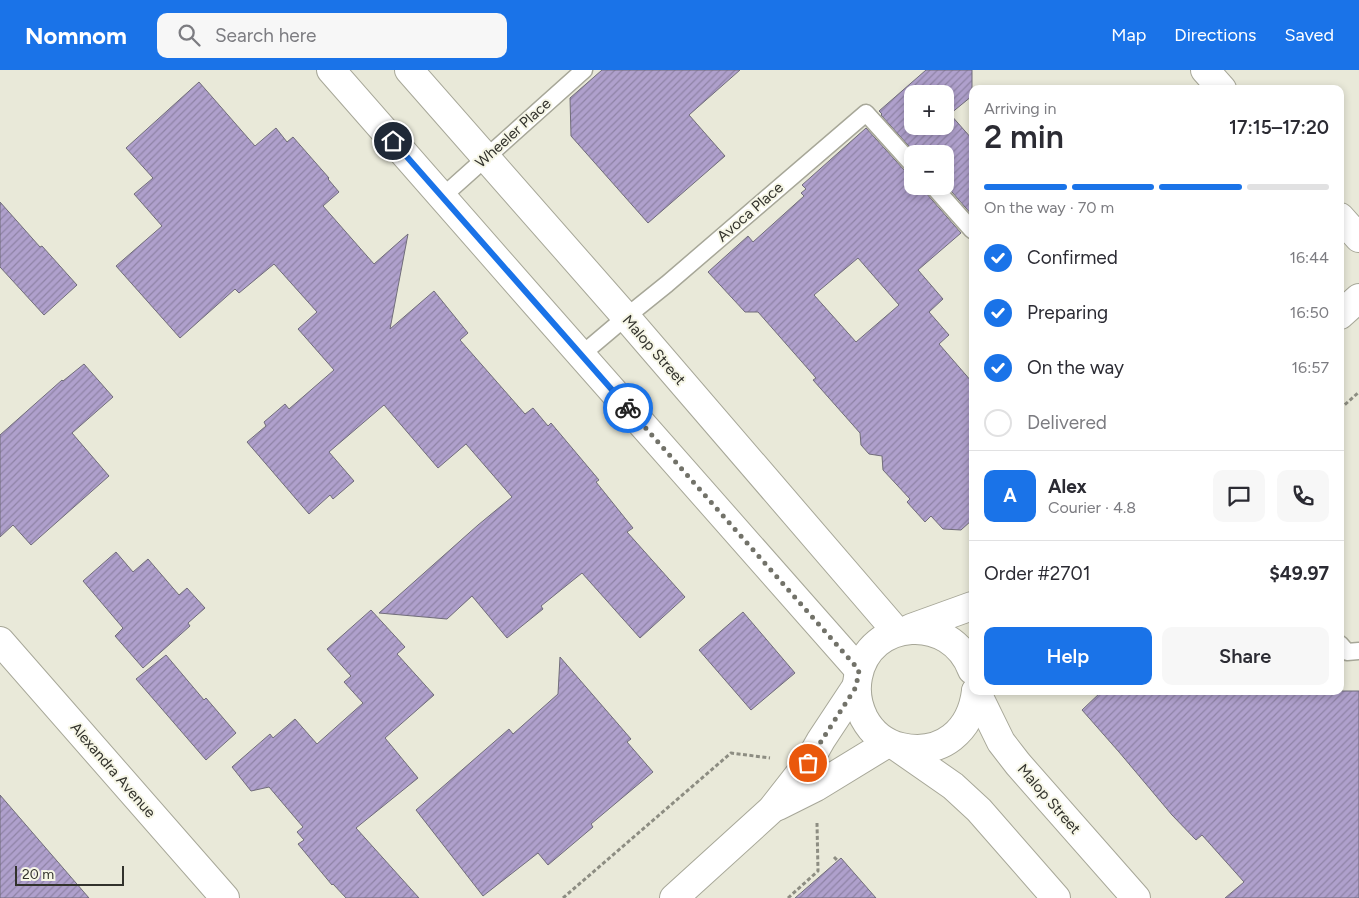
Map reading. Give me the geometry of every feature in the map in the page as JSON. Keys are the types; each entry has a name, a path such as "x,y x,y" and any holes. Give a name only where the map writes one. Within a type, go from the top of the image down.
{"street":[{"path":"331,70 581,355 857,679 857,700 861,712 875,733 953,786 979,810 1056,898"},
{"name":"Malop Street","path":"409,70 902,631"},
{"path":"1205,70 1218,85"},
{"path":"1344,221 1359,238"},
{"path":"1344,311 1359,298"},
{"path":"674,898 772,809 808,763 857,679 868,654 881,640 969,607"},
{"path":"902,631 922,630 936,633 950,640 961,650 969,662"},
{"name":"Alexandra Avenue","path":"0,641 225,898"},
{"path":"772,809 816,787 892,744 910,749 938,745 961,729 969,718 975,695"},
{"name":"Malop Street","path":"978,695 1001,742 1018,764 1136,898"}],"lane":[{"name":"Wheeler Place","path":"442,197 584,70"},
{"name":"Avoca Place","path":"581,355 866,113 904,155"},
{"path":"940,195 969,227"},
{"path":"1344,649 1347,652 1359,652"}],"path":[{"path":"1344,405 1359,392"},
{"path":"563,898 731,753"},
{"path":"788,898 818,871 816,787"},
{"path":"834,857 838,861"}],"building":[{"path":"602,70 740,70 689,115 725,156 648,223 571,136 570,98"},
{"path":"926,70 972,70 972,85 969,85 969,98 954,111 954,85 909,85"},
{"path":"199,82 255,146 276,128 287,142 293,137 339,192 323,206 374,264 408,234 390,329 434,291 468,333 460,340 525,414 533,408 548,426 551,423 599,480 596,482 633,528 627,532 685,597 640,638 582,573 541,606 543,609 507,638 472,596 447,619 379,613 512,497 466,444 438,468 384,405 329,452 354,481 333,499 330,495 309,514 247,442 266,426 264,422 285,404 289,409 334,370 298,329 317,312 274,264 239,293 235,289 180,338 116,266 162,226 134,194 153,178 126,148"},
{"path":"904,89 904,135 954,135 954,119 969,136 969,212 954,194 954,145 908,145 879,111"},
{"path":"866,128 904,170 904,195 928,195 961,233 918,270 943,299 929,312 949,335 939,344 969,379 969,523 961,530 943,529 931,516 925,522 907,502 910,499 883,470 882,456 869,454 861,445 860,433 813,380 816,378 758,312 745,312 708,272 748,236 753,242 804,196 801,193 806,189 802,185","holes":["858,258 899,305 856,342 814,295"]},
{"path":"0,202 77,285 44,315 0,267"},
{"path":"84,364 113,397 72,433 109,476 31,545 13,525 0,537 0,435 62,380"},
{"path":"116,552 133,572 148,559 179,595 187,588 205,608 188,623 190,626 143,668 115,636 123,628 83,581"},
{"path":"371,610 405,647 397,654 434,695 385,738 418,778 356,828 419,898 346,898 332,885 298,844 304,840 297,832 303,827 269,787 251,791 232,767 270,734 273,738 295,719 317,744 363,703 344,682 351,676 327,649"},
{"path":"743,612 795,673 751,710 699,650"},
{"path":"166,655 204,700 206,698 236,733 206,760 136,679"},
{"path":"560,657 631,739 627,742 653,772 591,824 593,827 548,865 538,853 483,896 416,810 509,729 513,734 558,694"},
{"path":"1344,691 1359,691 1359,898 1225,898 1244,882 1202,835 1196,840 1172,815 1082,710 1098,695 1344,695"},
{"path":"0,795 89,898 0,898"},
{"path":"841,858 876,898 795,898"}],"way so far":[{"path":"628,408 859,670 856,687 808,763"}],"route":[{"path":"393,141 628,408"}]}
